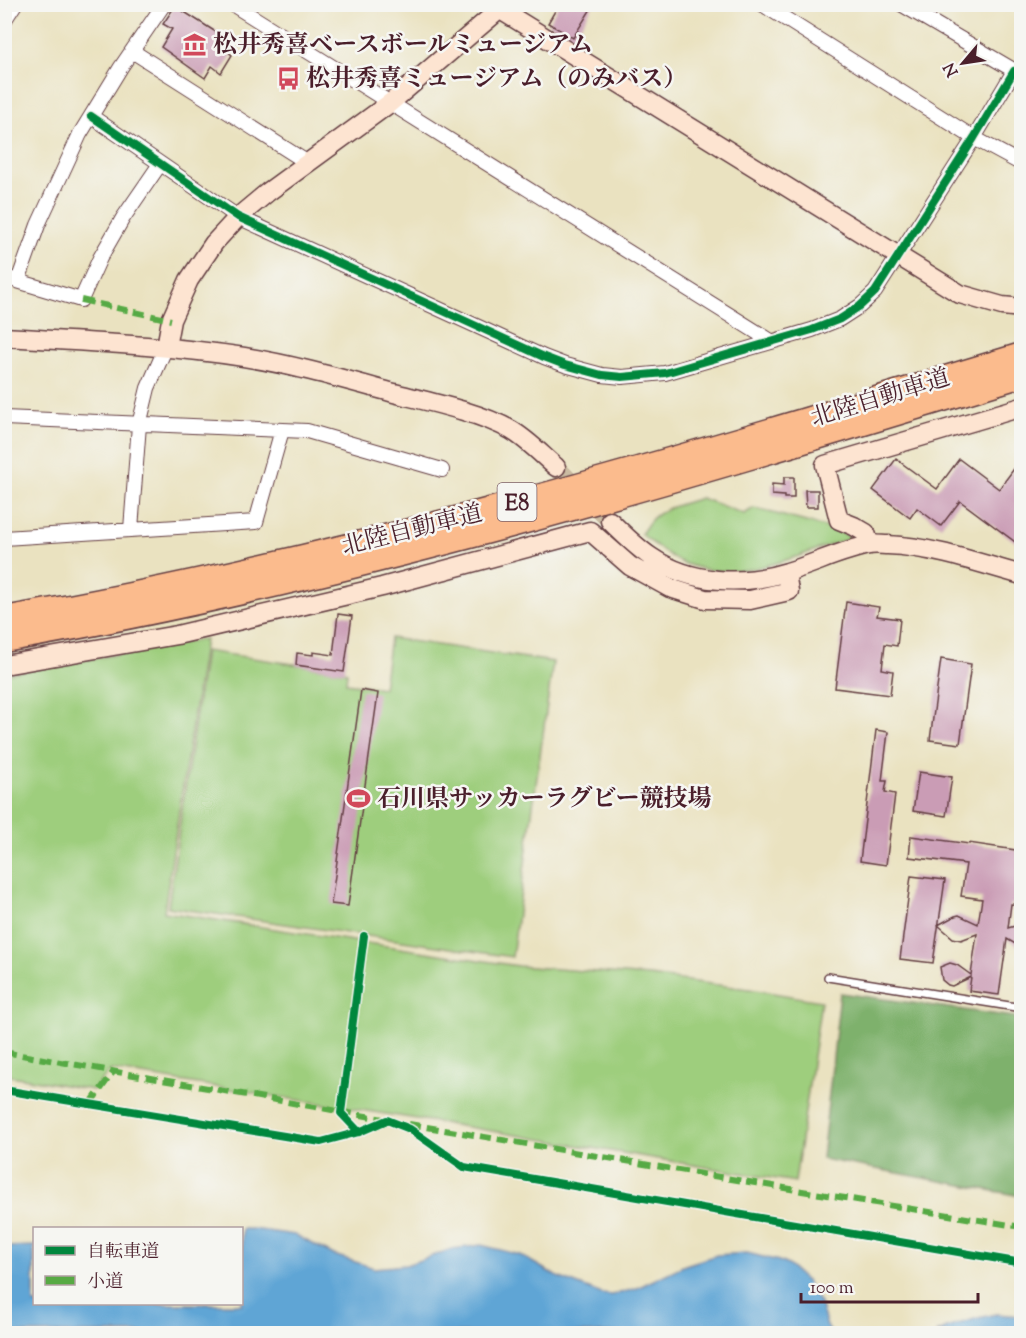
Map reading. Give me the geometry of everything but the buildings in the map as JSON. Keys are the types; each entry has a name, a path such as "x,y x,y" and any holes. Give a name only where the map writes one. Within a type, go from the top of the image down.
{"highway":[{"name":"北陸自動車道","path":"4,619 143,593 258,568 416,529 807,420 1022,355"},
{"name":"北陸自動車道","path":"4,640 285,582 521,522 822,436 1022,375"}],"street":[{"path":"18,281 42,215 80,134 164,4"},
{"path":"232,4 771,341"},
{"path":"762,4 974,138 1022,164"},
{"path":"91,117 238,217 544,357 584,371 622,377 665,373 812,330 840,319 860,306 875,292 1018,73 901,4"},
{"path":"131,529 139,425 148,388 166,347 171,320 189,280 214,243 238,217 268,192 390,103 499,6 960,294 1002,306 1022,308"},
{"path":"132,51 308,163"},
{"path":"4,277 81,300 117,228 160,164"},
{"path":"4,337 166,347 246,358 323,375 482,418 510,430 556,467"},
{"path":"870,545 866,533 839,520 825,465 1022,407"},
{"path":"4,418 307,431 442,470"},
{"path":"4,538 256,522 282,430"},
{"path":"610,521 652,558 673,569 697,577 721,581 746,580 786,573 870,545 904,546 934,551 1022,575"},
{"path":"4,665 177,635 382,587 590,531 630,566 670,588 705,599 750,600 789,591 786,573"}],"lane":[{"path":"828,977 1022,1008"}],"green space":[{"path":"701,498 744,514 754,508 836,530 851,537 767,566 725,571 704,569 683,563 641,534 652,519 663,511"},
{"name":"石川県サッカーラグビー競技場","path":"390,638 553,662 512,957 168,907 205,651 347,672 346,683 383,688"},
{"path":"205,639 164,912 518,966 649,976 821,1001 795,1182 111,1070 93,1090 5,1075 5,674"},
{"path":"840,993 1021,1018 1021,1196 822,1159"}],"water":[{"path":"243,1229 295,1235 334,1255 374,1268 406,1265 452,1249 481,1245 520,1255 558,1277 602,1294 612,1295 635,1289 685,1265 717,1255 747,1253 788,1265 807,1282 820,1303 831,1333 5,1333 5,1247 33,1246 33,1305 243,1305"},
{"path":"996,1314 1021,1316 1021,1333 936,1333 966,1322"}],"tunnel":[{"path":"556,467 610,521"}],"marked path":[{"path":"81,300 171,320"},
{"path":"4,1052 383,1119"},
{"path":"90,1104 114,1071"},
{"path":"409,1124 1022,1227"}],"cycle path":[{"path":"91,116 238,217 544,357 602,375 622,377 665,373 812,330 840,319 860,306 875,292 974,138 1014,71"},
{"path":"359,1132 341,1113 364,936"},
{"path":"4,1090 321,1142 359,1132 387,1120 410,1129 464,1167 1022,1263"}],"place":[{"name":"松井秀喜ベースボールミュージアム","path":"195,44"},
{"name":"松井秀喜ミュージアム（のみバス）","path":"288,78"},
{"name":"石川県サッカーラグビー競技場","path":"359,798"}]}
